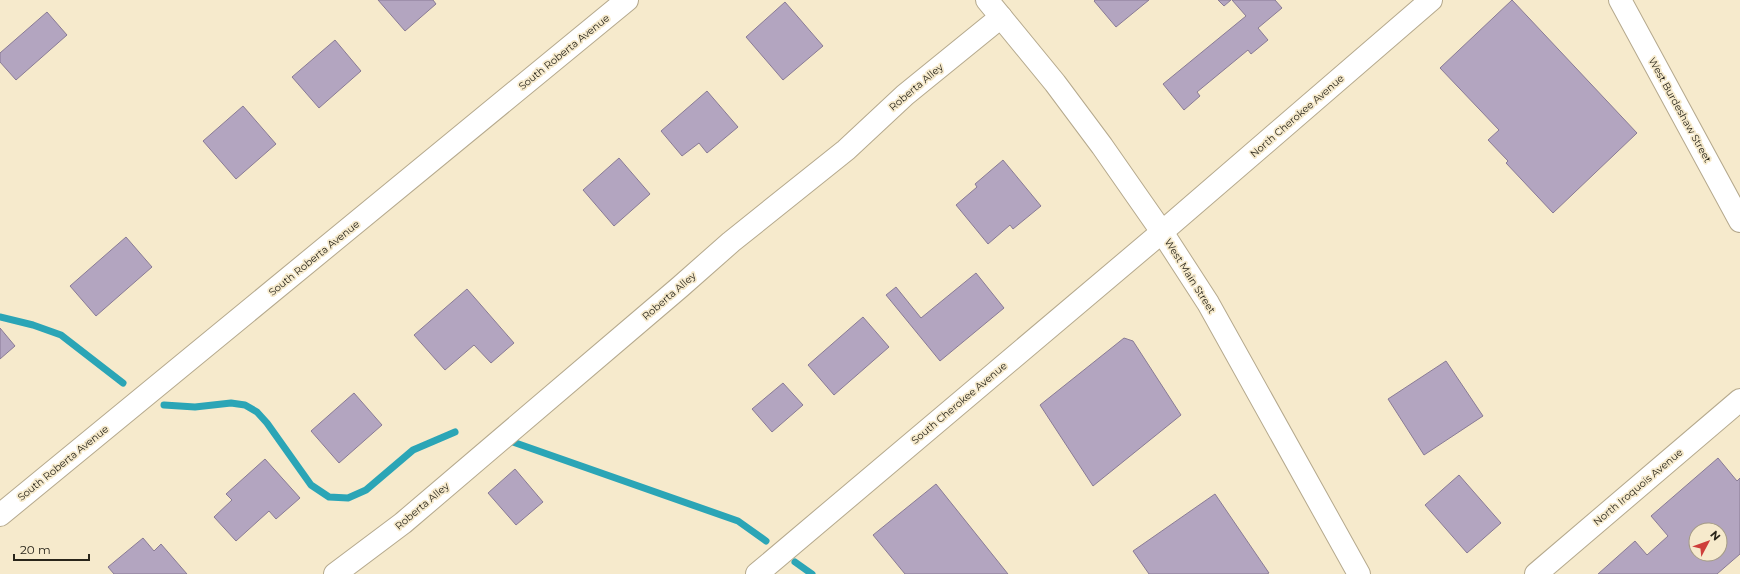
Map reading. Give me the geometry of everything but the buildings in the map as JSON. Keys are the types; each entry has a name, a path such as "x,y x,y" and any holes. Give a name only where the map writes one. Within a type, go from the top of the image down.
{"street":[{"name":"South Roberta Avenue","path":"0,515 627,0"},
{"name":"West Main Street","path":"987,0 1055,83 1102,146 1162,232 1208,303 1359,574"},
{"name":"North Cherokee Avenue","path":"1162,232 1431,0"},
{"name":"West Burdeshaw Street","path":"1620,0 1740,221"},
{"name":"Roberta Alley","path":"335,574 403,523 731,242 846,150 905,95 1001,17"},
{"name":"South Cherokee Avenue","path":"757,574 1162,232"},
{"name":"North Iroquois Avenue","path":"1536,574 1740,400"}],"waterway":[{"path":"0,317 33,325 61,335 123,383"},
{"path":"164,405 195,407 231,403 245,405 257,412 267,423 311,485 329,497 348,498 366,490 413,450 455,432"},
{"path":"510,441 738,521 766,541"},
{"path":"795,562 812,574"}]}
